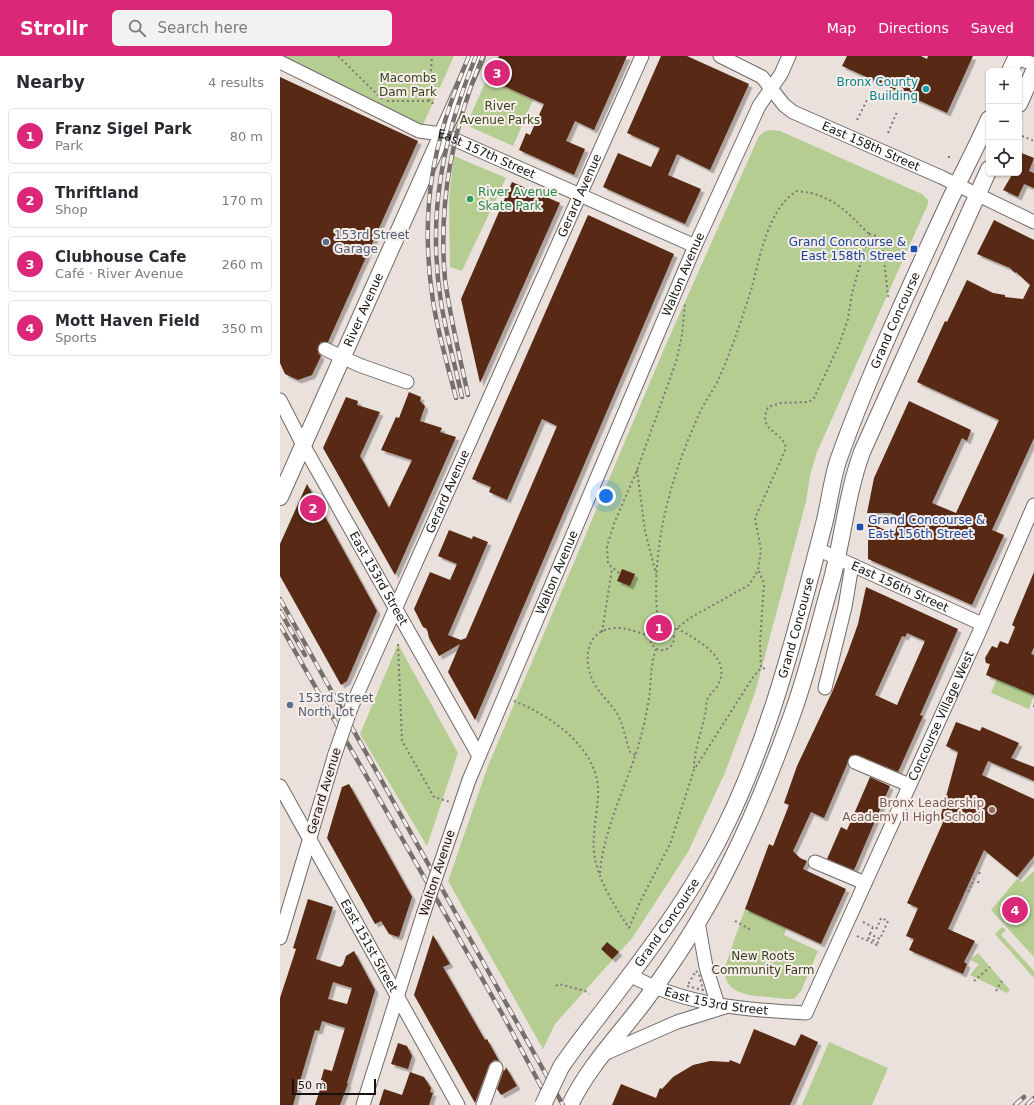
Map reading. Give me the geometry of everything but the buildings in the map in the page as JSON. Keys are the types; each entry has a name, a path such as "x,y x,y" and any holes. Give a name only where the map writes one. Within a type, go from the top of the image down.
{"main road":[{"name":"River Avenue","path":"280,497 302,443 477,56"},
{"path":"1022,97 1034,71"},
{"name":"Grand Concourse","path":"543,1105 561,1067 581,1037 630,975 687,894 716,844 735,805 781,682 817,548 835,473 853,422 957,185 986,125"},
{"name":"Grand Concourse","path":"570,1105 580,1087 677,956 715,893 746,830 792,715 818,630 837,558 850,492 862,452 986,176"}],"street":[{"name":"Gerard Avenue","path":"280,938 309,838 351,708 642,56"},
{"name":"East 158th Street","path":"720,56 757,73 771,87 784,105 793,112 978,194 1034,222"},
{"name":"Walton Avenue","path":"363,1105 459,805 478,756 695,246 759,106 781,74 789,56"},
{"name":"East 157th Street","path":"280,62 419,131 442,134 695,246"},
{"path":"1015,62 1034,64"},
{"path":"325,349 407,382"},
{"name":"East 153rd Street","path":"280,400 302,443 478,756"},
{"name":"Concourse Village West","path":"806,1013 982,624 1029,528 1034,505"},
{"name":"East 156th Street","path":"817,548 982,624"},
{"path":"825,688 845,607 852,565"},
{"path":"855,762 909,785"},
{"name":"East 151st Street","path":"280,786 458,1105"},
{"path":"816,862 865,883"},
{"path":"604,1054 678,1022 723,1006 706,967 698,922"},
{"name":"East 153rd Street","path":"630,975 655,987 723,1006 806,1013"},
{"path":"483,1105 496,1068"}],"path":[{"path":"338,56 384,101 429,101 436,105"},
{"path":"429,101 432,56"},
{"path":"858,120 868,98"},
{"path":"888,134 897,112"},
{"path":"1022,136 1034,141"},
{"path":"659,627 656,601 661,534 682,457 702,408 720,377 746,305 765,240 783,204 789,196 797,191 823,196 845,209 869,234 877,236 882,240 888,296 892,298"},
{"path":"672,632 690,618 749,585 758,570 761,550 755,518 786,448 785,442 768,427 764,415 768,407 781,403 809,402 814,398 848,319 852,293 869,234"},
{"path":"619,573 612,569 608,564 607,546 615,521 624,504 637,470 676,362 682,335 685,302"},
{"path":"637,470 645,531 657,577"},
{"path":"602,632 612,569"},
{"path":"514,701 547,717 563,728 589,761 596,779 598,794 594,844 596,862 600,875 614,904 629,928 641,900 670,844 694,770 753,677 761,668 760,642 764,584 758,570"},
{"path":"666,627 672,632 674,639 671,647 664,650 656,649 651,643 650,636 654,629 666,627"},
{"path":"636,755 630,752 613,706 596,686 590,673 587,660 588,648 592,639 602,632 613,628 622,628 650,636"},
{"path":"677,628 701,643 715,655 721,664 722,674 718,686 707,700 706,713 694,759 694,770"},
{"path":"398,644 402,742 434,797 459,805"},
{"path":"600,875 601,859 607,836 636,755 650,693 652,659 656,649"},
{"path":"761,668 768,669"},
{"path":"979,874 981,870"},
{"path":"968,892 974,878"},
{"path":"978,883 979,879"},
{"path":"863,922 877,928 881,918 888,920 880,939 870,934"},
{"path":"735,921 751,930"},
{"path":"857,936 877,945 878,943 868,938 873,927"},
{"path":"974,981 990,967"},
{"path":"696,971 698,971 704,990 687,986 696,971"},
{"path":"996,991 1002,981"},
{"path":"556,986 559,984 585,991 589,994"}],"green space":[{"name":"Macombs Dam Park","path":"283,56 454,56 421,129 412,120"},
{"name":"River Avenue Parks","path":"487,79 533,100 513,146 466,125"},
{"path":"769,130 780,131 922,194 928,200 928,204 817,452 810,476 806,502 755,693 724,775 688,852 633,937 555,1024 543,1049 448,881 488,766 664,349 759,136"},
{"name":"River Avenue Parks","path":"454,156 506,178 462,271 450,267 449,197"},
{"path":"398,644 458,753 427,846 360,734"},
{"path":"997,679 1034,695 1029,709 991,693"},
{"path":"1034,871 1034,957 991,910 1017,879 1022,882"},
{"name":"New Roots Community Farm","path":"745,909 787,928 784,935 818,951 801,991 794,999 744,993 731,987 727,981 725,974 726,964"},
{"path":"1002,927 1006,930 1001,935 1034,971 1034,978 995,934"},
{"path":"978,953 1010,990 1007,993 970,975 979,964 970,960"},
{"path":"829,1042 888,1068 872,1105 802,1105"}],"railway":[{"path":"456,398 440,338 433,301 429,268 429,205 432,176 438,146 446,117 469,56"},
{"path":"462,397 441,302 437,269 437,207 447,146 464,86 476,56"},
{"path":"468,395 447,294 443,250 444,222 446,193 456,137 463,109 483,56"},
{"path":"280,599 563,1105"},
{"path":"280,611 305,655"},
{"path":"280,625 504,1017 551,1105"},
{"path":"1015,1105 1024,1097"},
{"path":"1027,1105 1034,1098"}],"place":[{"name":"Clubhouse Cafe","path":"497,73"},
{"name":"Bronx County Building","path":"926,89"},
{"name":"River Avenue Skate Park","path":"470,199"},
{"name":"153rd Street Garage","path":"326,242"},
{"name":"Grand Concourse & East 158th Street","path":"914,249"},
{"name":"Thriftland","path":"313,508"},
{"name":"Grand Concourse & East 156th Street","path":"860,527"},
{"name":"Franz Sigel Park","path":"659,628"},
{"name":"153rd Street North Lot","path":"290,705"},
{"name":"Bronx Leadership Academy II High School","path":"992,810"},
{"name":"Mott Haven Field","path":"1015,910"}]}
